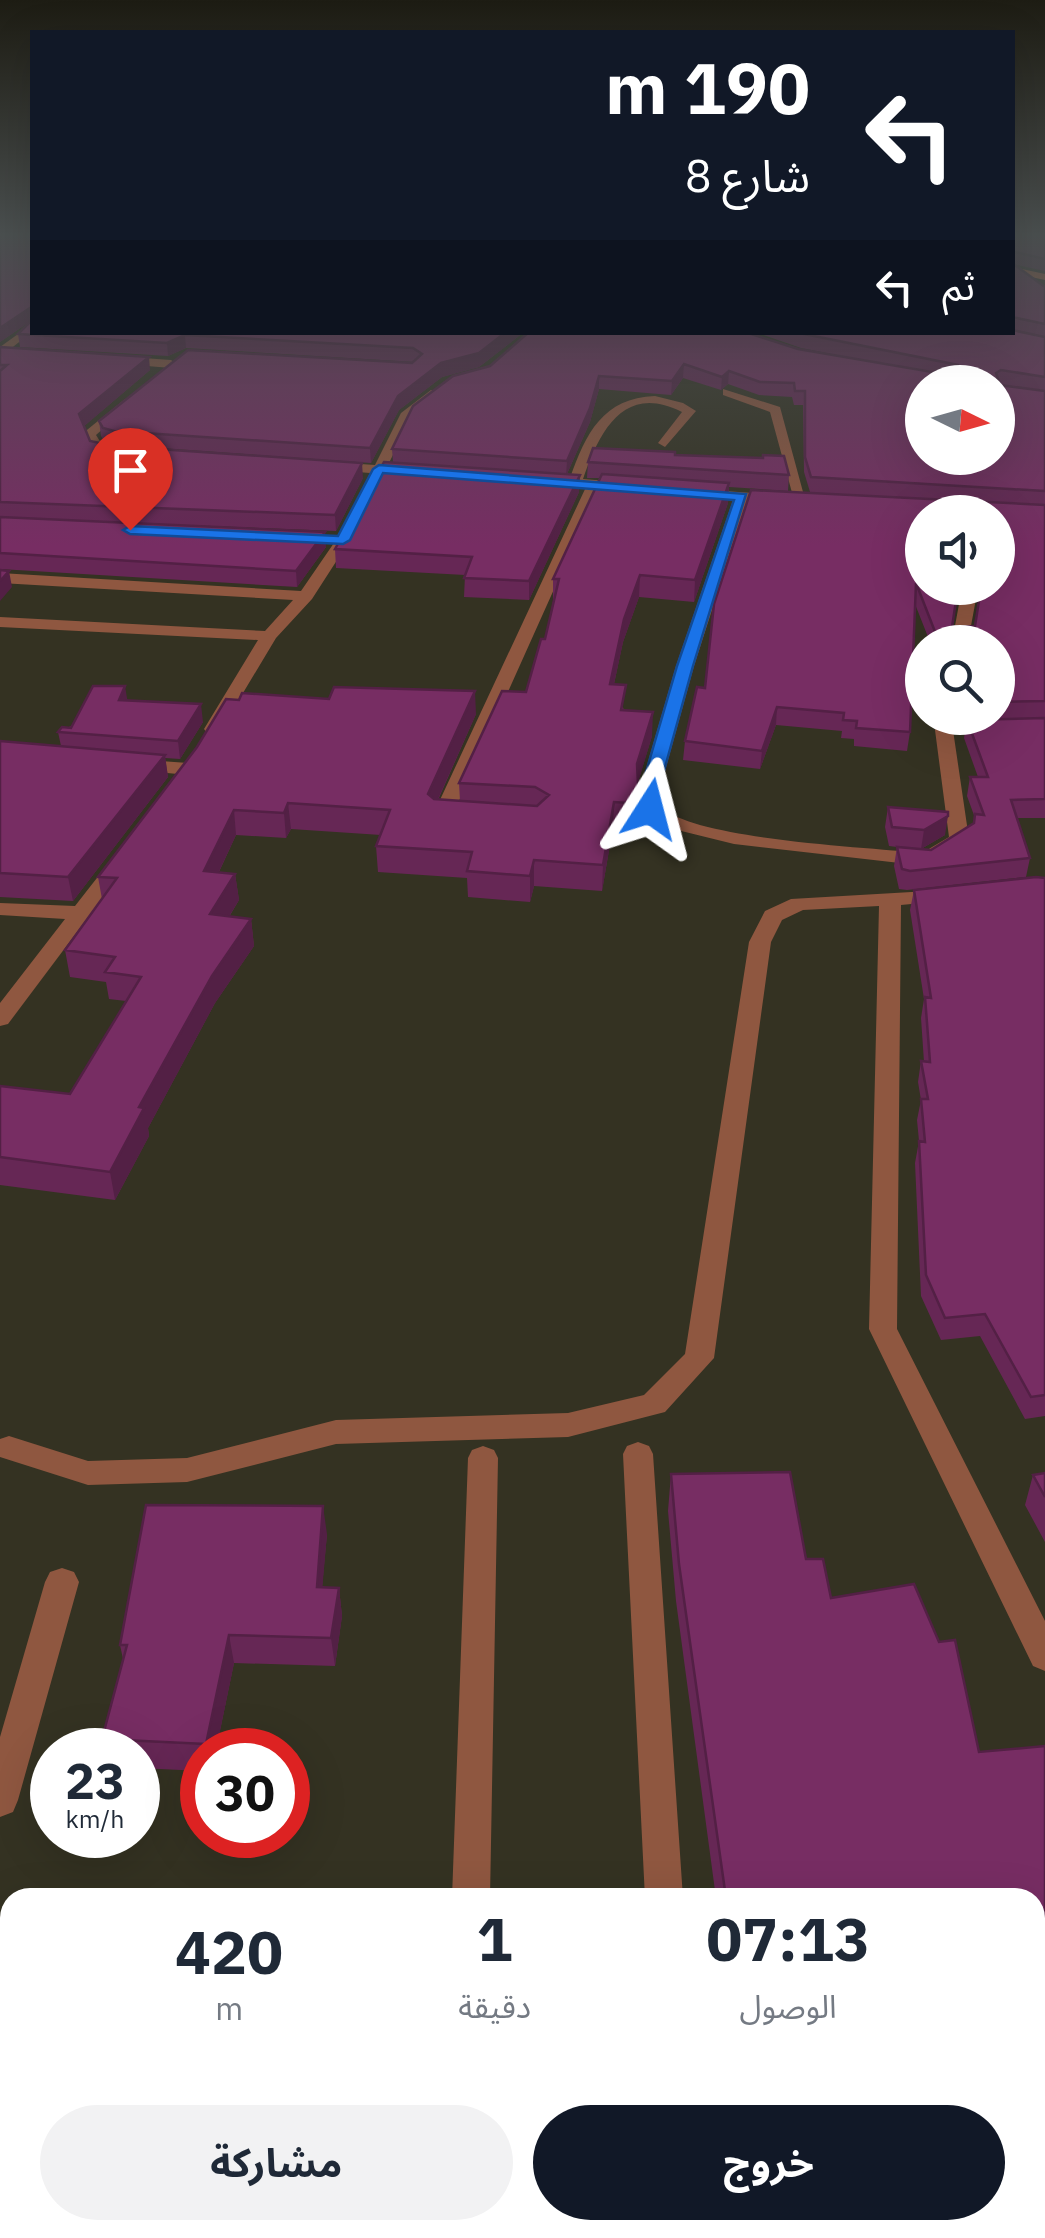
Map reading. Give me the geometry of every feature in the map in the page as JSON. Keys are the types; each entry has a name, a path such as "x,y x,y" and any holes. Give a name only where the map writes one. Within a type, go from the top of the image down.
{"street":[{"path":"0,353 19,354"},
{"path":"157,376 186,356"},
{"path":"95,359 171,364"},
{"path":"113,764 183,776 270,636 306,596 333,540 379,469 406,416 448,383"},
{"path":"135,454 98,449 89,434 144,387"},
{"path":"727,392 776,410 801,500"},
{"path":"574,482 599,424 636,400 668,402 690,411 665,443"},
{"path":"323,466 438,473"},
{"path":"536,480 649,489"},
{"path":"469,820 442,817 594,484"},
{"path":"686,492 818,501"},
{"path":"741,496 685,666 650,789 650,809 664,821 734,838 926,860 959,839 952,735"},
{"path":"0,578 306,596"},
{"path":"0,622 270,636"},
{"path":"0,1019 135,841"},
{"path":"9,1448 88,1473 187,1470 336,1432 568,1425 654,1404 700,1358 760,942 772,916 800,904 890,902 968,894"},
{"path":"890,902 883,1329 1045,1656"},
{"path":"0,909 82,913"},
{"path":"638,1454 663,1888"},
{"path":"471,1888 483,1458"},
{"path":"0,1800 62,1582"}],"building":[{"path":"75,337 180,337 167,343"},
{"path":"228,337 499,337 479,353 441,363 398,396 370,448 114,431 103,428 99,421 188,350 412,363 422,354 413,348"},
{"path":"523,337 762,337 798,349 905,367 905,475 1015,475 1015,387 1045,391 1045,491 811,477 805,457 805,391 795,391 794,383 760,382 729,371 722,377 684,364 672,381 599,376 567,461 392,449 413,406 453,376 490,366"},
{"path":"821,337 1045,337 1045,377 1015,372 1015,365 958,365"},
{"path":"0,347 149,357 79,414 90,441 114,446 362,463 335,515 0,502 0,371 7,365 0,365"},
{"path":"593,448 675,455 784,456 789,475 588,462"},
{"path":"384,462 580,475 529,581 464,578 472,557 335,549"},
{"path":"602,474 729,483 695,580 640,575 624,619 610,684 626,685 621,710 653,712 637,764 638,784 647,794 646,804 614,802 603,865 534,860 530,876 467,871 472,852 376,846 390,810 288,803 284,813 234,810 204,871 235,874 210,914 251,919 212,976 139,1107 144,1108 110,1172 0,1157 0,1086 70,1094 141,977 105,972 115,957 65,950 117,878 98,877 197,747 226,699 239,700 242,693 329,699 334,687 475,691 428,794 434,799 537,806 549,795 535,787 459,783 502,691 526,692 541,639 545,639 559,579 553,579"},
{"path":"751,490 905,498 905,605 915,605 914,625 905,625 905,732 856,728 857,721 843,720 844,713 777,707 762,751 685,741 697,687 705,688 714,604"},
{"path":"1015,503 1045,505 1045,701 1015,702 1015,625 975,625 978,605 1015,605"},
{"path":"0,517 325,532 296,571 0,553"},
{"path":"925,605 955,605 952,625 932,625"},
{"path":"93,686 125,686 119,700 201,704 178,741 58,732 62,727 71,728"},
{"path":"1045,718 1045,799 1011,800 1030,858 902,869 897,847 931,850 974,823 975,814 984,815 970,777 988,777 973,735 1015,735 1015,719"},
{"path":"0,741 165,755 68,877 0,873"},
{"path":"888,807 948,812 948,816 924,830 892,827"},
{"path":"1045,878 1045,1395 1031,1397 985,1314 945,1318 926,1275 919,1141 925,1142 921,1099 928,1099 921,1061 930,1062 925,997 931,998 914,890"},
{"path":"790,1472 806,1559 823,1559 831,1598 914,1584 939,1642 955,1640 979,1752 1045,1746 1045,1888 725,1888 679,1564 671,1474"},
{"path":"1045,1473 1045,1497 1033,1475"},
{"path":"146,1505 323,1506 317,1587 339,1588 331,1638 229,1635 209,1728 180,1728 180,1743 160,1742 160,1728 105,1728 127,1645 120,1645"}],"route":[{"path":"130,530 343,540 379,469 741,496 685,666 650,789 650,809"}]}
